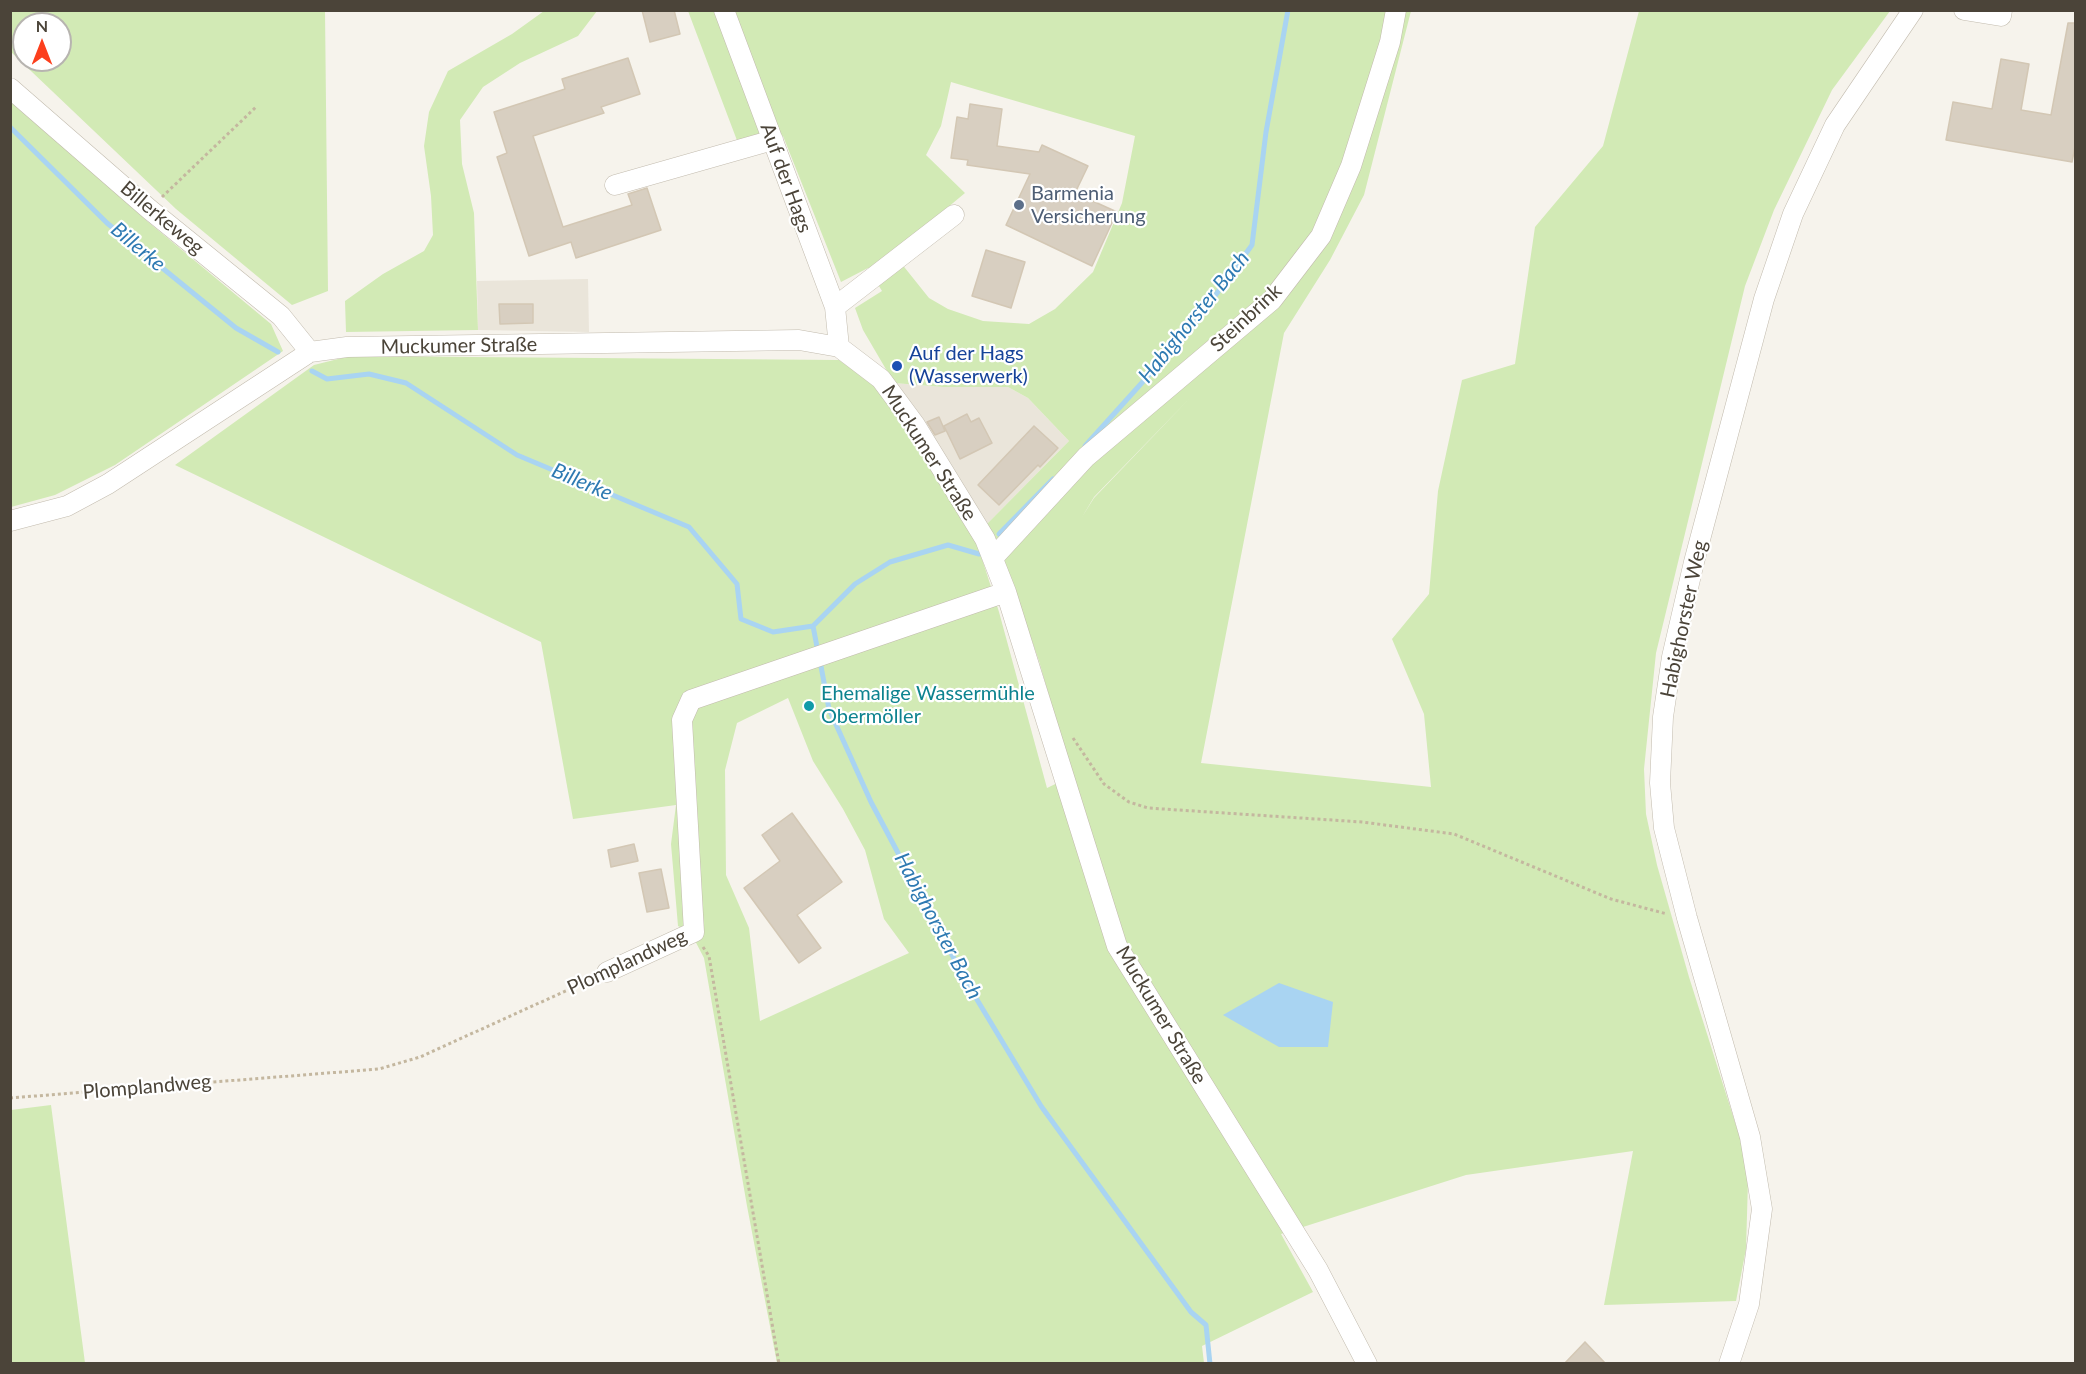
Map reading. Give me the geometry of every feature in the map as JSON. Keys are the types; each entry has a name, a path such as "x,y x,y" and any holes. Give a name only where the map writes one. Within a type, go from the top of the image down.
{"street":[{"name":"Auf der Hags","path":"724,10 835,307 839,347"},
{"name":"Steinbrink","path":"993,558 1086,457 1272,300 1322,237 1351,166 1390,42 1396,10"},
{"name":"Habighorster Weg","path":"1729,1364 1749,1304 1762,1209 1750,1137 1687,918 1664,828 1659,783 1663,717 1672,657 1694,562 1764,299 1793,214 1835,125 1913,10"},
{"path":"1964,10 2001,16 2002,10"},
{"name":"Billerkeweg","path":"10,88 149,209 281,316 310,352"},
{"path":"615,185 772,140"},
{"path":"835,307 954,215"},
{"name":"Muckumer Straße","path":"10,521 67,506 108,484 310,352 347,347 799,340 839,347 881,379 915,424 985,539 1006,592 1117,946 1318,1270 1367,1364"},
{"name":"Plomplandweg","path":"607,972 694,932 682,720 691,700 1006,592"}],"path":[{"path":"149,209 256,107"},
{"path":"1070,734 1104,784 1129,802 1149,808 1362,822 1454,834 1611,899 1687,918"},
{"path":"694,932 708,956 779,1364"},
{"name":"Plomplandweg","path":"10,1098 379,1069 420,1057 607,972"}],"shaded area":[{"path":"588,279 589,332 478,330 477,281"},
{"path":"894,383 943,387 1008,387 1028,398 1069,441 985,526"}],"green space":[{"path":"11,10 325,11 328,291 292,305 176,209 32,72 72,72 72,12 12,12 12,53"},
{"path":"544,11 597,11 578,36 520,63 483,87 460,120 462,164 474,213 478,330 346,332 345,301 383,274 424,251 433,235 431,196 424,146 429,112 448,71 512,34"},
{"path":"688,11 1411,11 1364,195 1330,260 1284,333 1201,763 1431,787 1424,714 1392,639 1429,594 1438,491 1462,380 1515,364 1535,227 1603,146 1639,11 1890,11 1832,90 1774,210 1745,286 1656,653 1644,769 1646,814 1657,865 1689,977 1740,1138 1748,1181 1746,1249 1736,1301 1604,1305 1633,1151 1466,1175 1281,1234 1313,1292 1202,1346 1204,1363 777,1363 704,958 691,933 678,926 671,844 676,805 573,819 541,642 175,465 314,365 350,356 839,360 879,388 904,424 977,543 999,612 1047,788 1072,776 1039,661 1003,558 985,526 1069,441 1028,398 1008,387 943,387 894,383 863,330 855,308 882,291 868,268 841,282 783,136 741,151","holes":["951,82 1135,136 1122,203 1093,272 1055,309 1029,324 983,321 948,309 929,298 893,253 965,193 926,155 941,126","1190,398 1094,498 1082,517 1094,497","788,698 813,761 865,850 884,919 909,953 760,1021 749,928 726,875 725,770 737,723"]},
{"path":"10,96 147,221 271,324 283,351 115,465 55,495 11,507"},
{"path":"51,1105 85,1363 11,1363 11,1110"}],"water":[{"path":"1279,983 1333,1002 1328,1047 1279,1047 1223,1015"}],"building":[{"path":"642,10 674,10 680,34 650,42"},
{"path":"2068,23 2076,23 2076,142 2072,162 1946,140 1953,102 1992,109 2001,59 2029,64 2021,110 2051,115"},
{"path":"628,58 640,94 601,107 604,113 533,136 563,227 632,205 628,194 647,188 661,230 576,258 571,242 529,256 497,157 507,153 494,112 565,89 562,79"},
{"path":"970,104 1002,109 997,146 1039,152 1042,145 1088,166 1075,193 1117,212 1092,266 1006,225 1030,174 967,165 968,160 951,158 957,117 968,119"},
{"path":"986,250 1025,262 1011,308 972,296"},
{"path":"499,304 533,304 533,323 500,324"},
{"path":"967,414 971,422 979,418 992,443 960,459 944,426"},
{"path":"939,417 945,431 935,435 927,422"},
{"path":"1034,426 1058,448 999,505 978,485"},
{"path":"792,813 842,882 797,915 821,948 799,963 744,888 780,861 762,835"},
{"path":"634,844 638,861 611,867 608,850"},
{"path":"661,869 669,908 647,912 639,873"},
{"path":"1585,1342 1606,1364 1564,1364"}],"waterway":[{"name":"Habighorster Bach","path":"1085,446 1193,326 1252,245 1266,132 1288,10"},
{"name":"Billerke","path":"10,127 107,223 236,328 278,352"},
{"name":"Billerke","path":"312,371 327,379 369,374 406,383 517,455 689,527 737,584 741,619 773,632 813,626"},
{"name":"Habighorster Bach","path":"999,534 1053,479"},
{"name":"Habighorster Bach","path":"818,652 813,626 855,584 890,562 948,545 979,554"},
{"name":"Habighorster Bach","path":"820,661 829,709 871,802 967,983 1041,1106 1191,1312 1206,1325 1210,1364"}],"place":[{"name":"Barmenia Versicherung","path":"1019,205"},
{"name":"Auf der Hags (Wasserwerk)","path":"897,366"},
{"name":"Ehemalige Wassermühle Obermöller","path":"809,706"}]}
